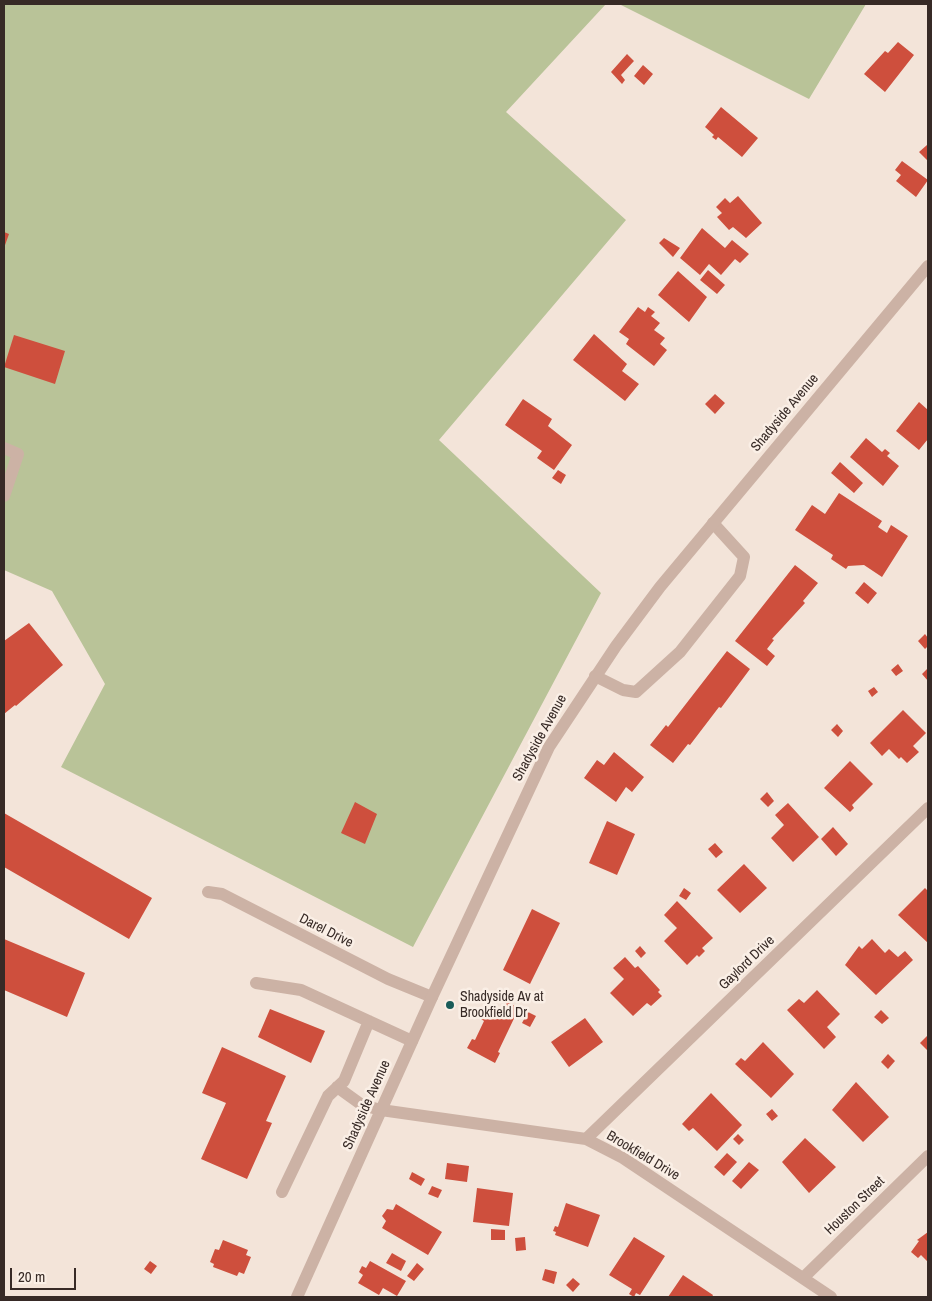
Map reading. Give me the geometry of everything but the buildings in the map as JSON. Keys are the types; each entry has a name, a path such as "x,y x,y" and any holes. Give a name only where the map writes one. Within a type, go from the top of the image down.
{"street":[{"name":"Shadyside Avenue","path":"298,1297 432,997 549,747 595,676 655,595 713,522 928,266"},
{"path":"4,448 18,454 4,496"},
{"path":"595,676 623,690 636,692 680,652 740,576 744,557 713,522"},
{"name":"Gaylord Drive","path":"586,1139 928,808"},
{"name":"Darel Drive","path":"208,892 222,894 388,979 432,997"},
{"path":"256,983 301,990 412,1041"},
{"path":"282,1192 328,1096 344,1081 369,1021"},
{"name":"Brookfield Drive","path":"337,1087 362,1105 381,1110 586,1139 623,1158 831,1297"},
{"name":"Houston Street","path":"803,1278 928,1156"}],"green space":[{"path":"4,4 606,4 506,112 626,220 439,440 601,593 413,947 61,767 105,684 52,591 4,570"},
{"path":"619,4 866,4 809,99"}],"place":[{"name":"Shadyside Av at Brookfield Dr","path":"450,1005"}]}
